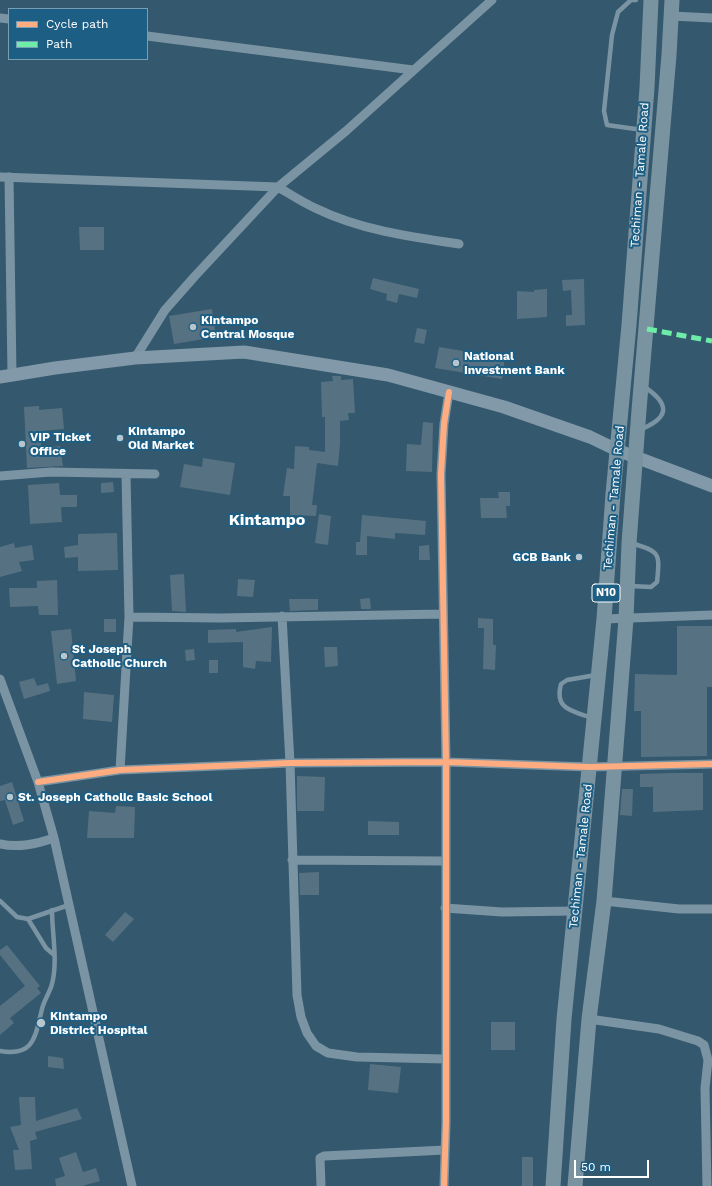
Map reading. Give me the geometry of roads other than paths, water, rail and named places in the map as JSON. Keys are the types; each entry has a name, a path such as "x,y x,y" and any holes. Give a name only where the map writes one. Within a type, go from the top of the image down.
{"highway":[{"name":"Techiman - Tamale Road","path":"575,1186 589,1019 604,902 626,619 629,543 672,16 672,0"},
{"name":"Techiman - Tamale Road","path":"553,1186 564,1019 599,681 617,450 629,325 644,130 650,7"},
{"path":"650,7 672,16"},
{"path":"599,681 620,686"}],"main road":[{"path":"6,376 135,358 244,352 358,369 388,375 504,407 590,437 617,450 712,486"}],"street":[{"path":"135,358 165,310 278,187 346,131 492,0"},
{"path":"672,16 712,18"},
{"path":"148,36 413,70"},
{"path":"6,376 4,177 278,187 316,208 354,223 395,234 459,244"},
{"path":"444,1186 446,762 441,474 444,424 450,392"},
{"path":"0,476 52,472 155,474"},
{"path":"120,770 129,617 126,474"},
{"path":"129,617 221,618 443,614"},
{"path":"604,619 712,615"},
{"path":"282,616 290,763 297,995 301,1017 307,1033 316,1046 328,1053 357,1056 445,1059"},
{"path":"0,679 38,782 54,838 132,1186"},
{"path":"38,782 120,770 290,763 446,762 590,767 712,764"},
{"path":"0,844 21,846 54,838"},
{"path":"292,860 445,861"},
{"path":"604,902 679,909 712,909"},
{"path":"445,908 502,912 576,911"},
{"path":"589,1019 659,1028 698,1041 704,1045 708,1060 706,1088 707,1186"},
{"path":"321,1186 319,1165 320,1158 324,1156 445,1150"}],"lane":[{"path":"636,0 632,0 618,12 612,35 604,111 607,125 644,130"},
{"path":"638,431 654,424 663,415 663,404 658,396 642,386"},
{"path":"627,586 651,587 658,582 660,560 653,550 629,543"},
{"path":"595,719 569,710 562,705 559,693 561,684 567,680 599,681"},
{"path":"0,901 17,917 28,919 70,904"},
{"path":"0,1051 14,1053 24,1050 32,1044 37,1032 45,998 52,985 52,910"},
{"path":"28,919 46,948 53,954"}],"place":[{"name":"Kintampo Central Mosque","path":"193,327"},
{"name":"National Investment Bank","path":"456,363"},
{"name":"Kintampo Old Market","path":"120,438"},
{"name":"VIP Ticket Office","path":"22,444"},
{"name":"GCB Bank","path":"579,557"},
{"name":"St Joseph Catholic Church","path":"64,656"},
{"name":"St. Joseph Catholic Basic School","path":"10,797"},
{"name":"Kintampo District Hospital","path":"41,1023"}],"district":[{"name":"Kintampo","path":"267,520"}]}
